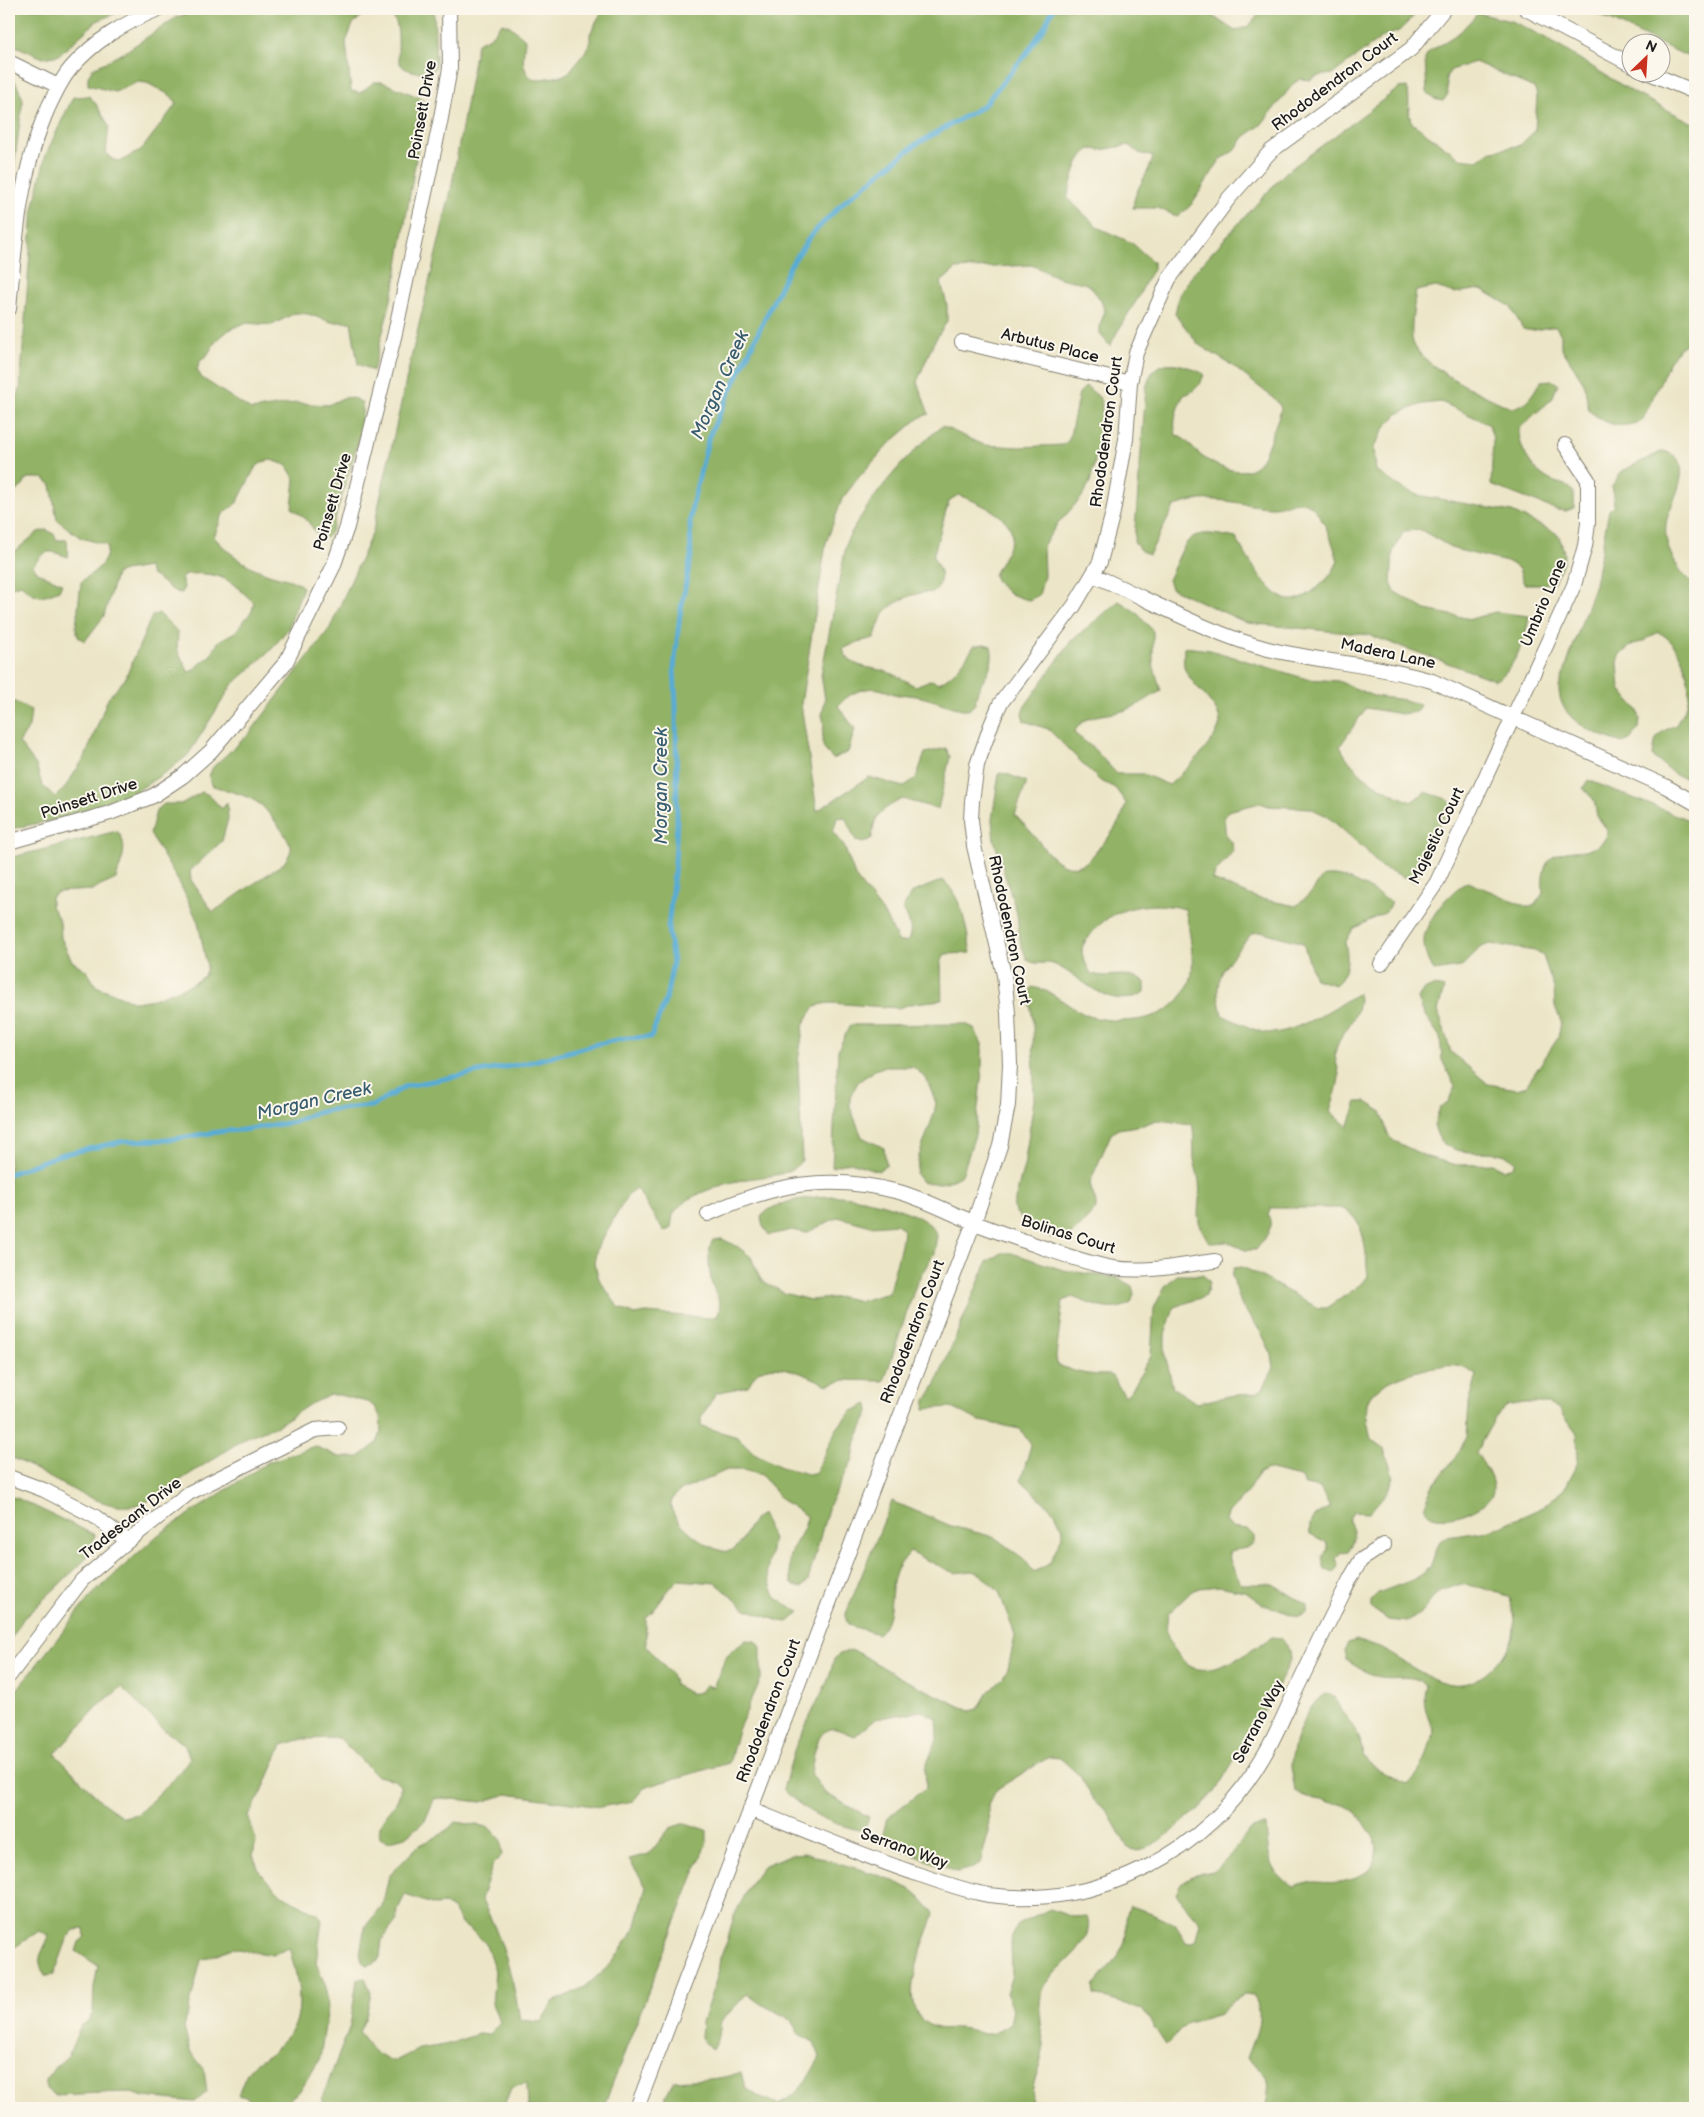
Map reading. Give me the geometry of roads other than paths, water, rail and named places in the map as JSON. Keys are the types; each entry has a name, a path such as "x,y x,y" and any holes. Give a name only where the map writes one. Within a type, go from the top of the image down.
{"street":[{"path":"9,309 13,249 21,192 38,131 58,86 70,69 86,52 106,35 130,21 158,9"},
{"name":"Poinsett Drive","path":"9,842 110,813 154,796 183,776 211,751 286,662 333,567 347,528 395,333 440,123 450,68 449,9"},
{"name":"Rhododendron Court","path":"637,2108 974,1222 1000,1146 1008,1104 1010,1064 1008,1013 1004,975 974,846 972,801 976,772 991,725 1000,704 1074,606 1100,562 1113,512 1126,439 1130,383 1136,353 1169,279 1229,198 1271,152 1411,49 1444,9"},
{"path":"1526,9 1622,60"},
{"path":"9,62 58,86"},
{"path":"1671,82 1695,92"},
{"name":"Arbutus Place","path":"962,342 1130,383"},
{"name":"Umbrio Lane","path":"1513,717 1574,585 1585,546 1588,523 1588,480 1565,445"},
{"name":"Madera Lane","path":"1093,575 1233,637 1268,649 1404,672 1458,691 1665,786 1695,803"},
{"name":"Majestic Court","path":"1381,964 1437,882 1513,717"},
{"name":"Bolinas Court","path":"708,1214 765,1191 792,1185 850,1184 899,1192 1073,1258 1114,1268 1151,1268 1215,1261"},
{"name":"Tradescant Drive","path":"9,1676 82,1580 189,1493 315,1430 338,1428"},
{"path":"9,1477 44,1490 94,1516 128,1541"},
{"name":"Serrano Way","path":"750,1810 896,1866 959,1888 988,1894 1034,1897 1061,1895 1109,1884 1148,1868 1198,1835 1244,1786 1263,1757 1351,1577 1361,1560 1384,1545"}],"waterway":[{"name":"Morgan Creek","path":"9,1174 59,1155 125,1141 167,1140 242,1130 294,1122 312,1114 329,1110 372,1106 406,1086 527,1063 597,1044 627,1038 651,1037 666,999 673,962 668,928 675,864 677,821 674,668 680,614 691,556 690,522 692,506 709,436 790,266 812,234 845,201 915,145 983,106 1026,54 1044,28 1053,9"}]}
